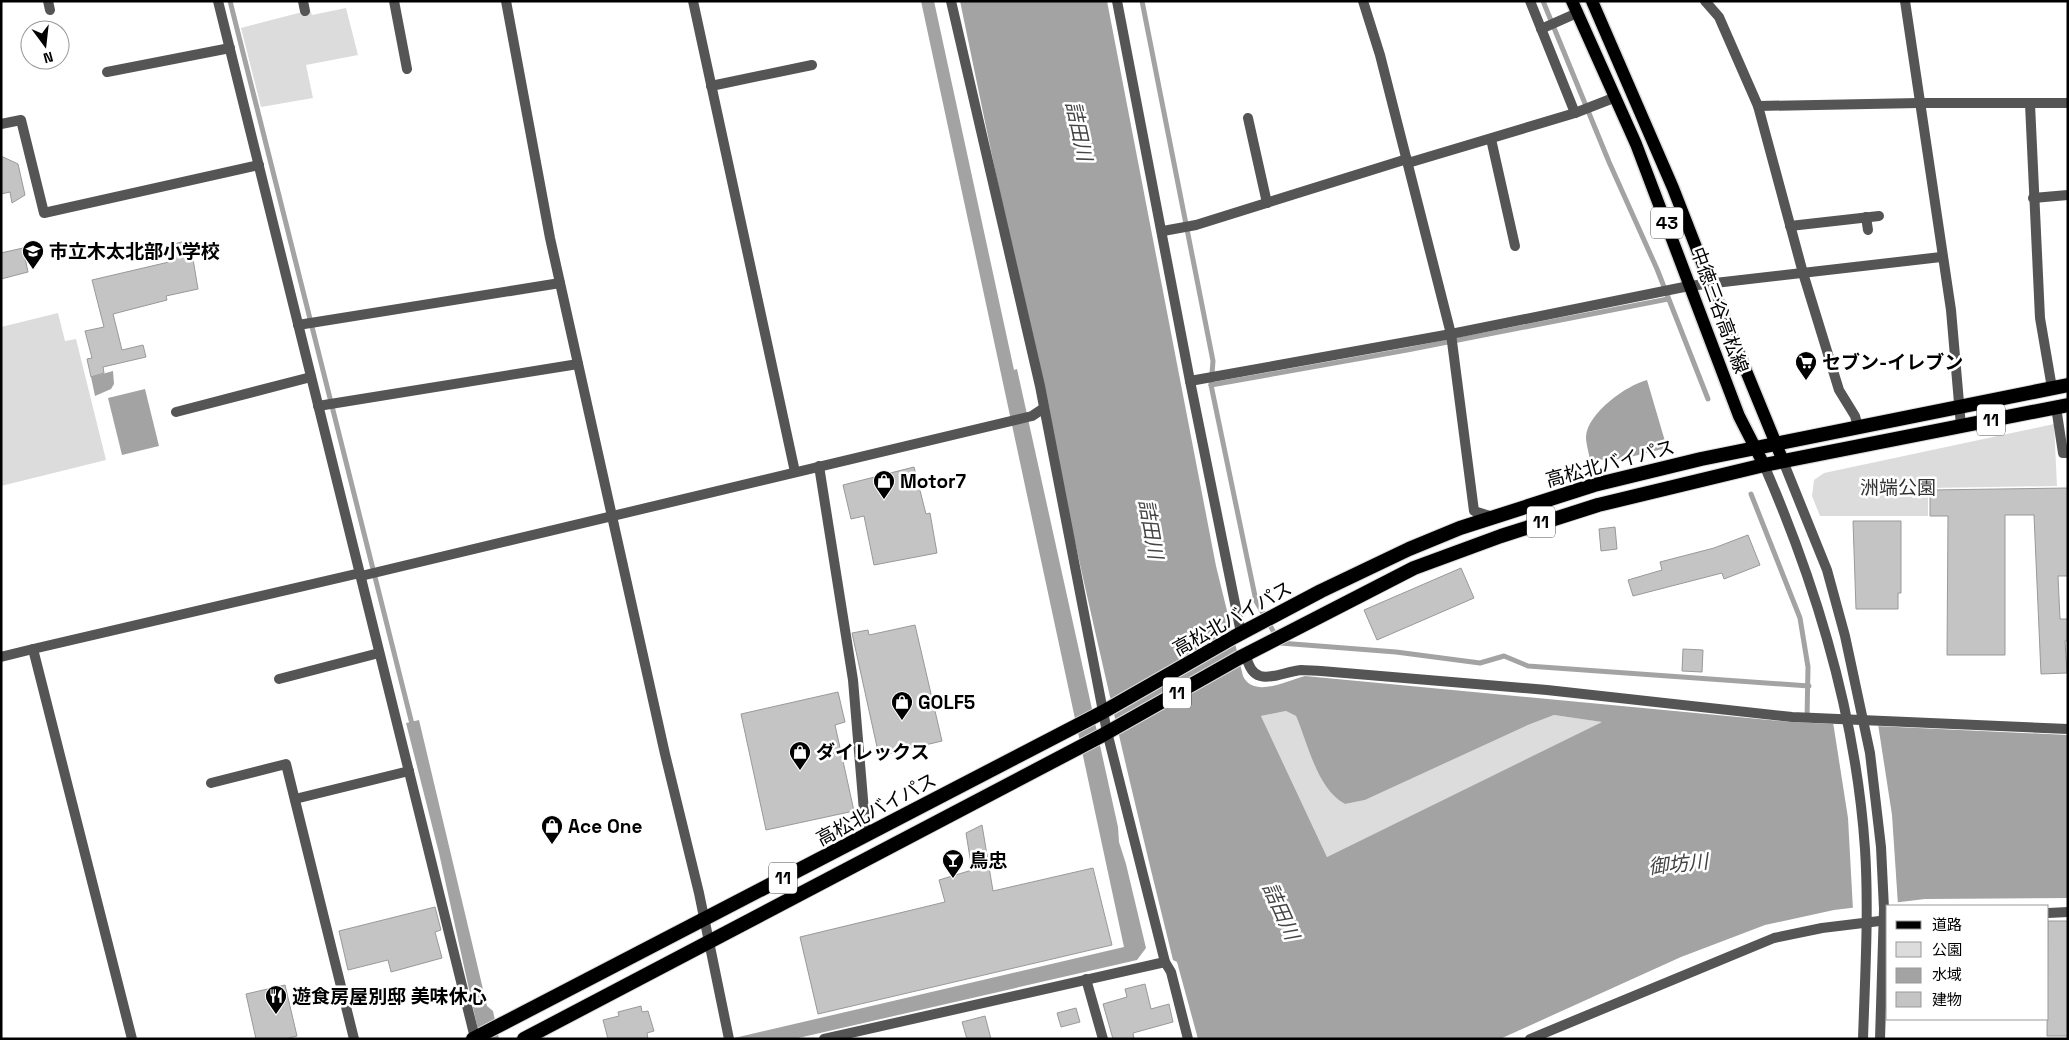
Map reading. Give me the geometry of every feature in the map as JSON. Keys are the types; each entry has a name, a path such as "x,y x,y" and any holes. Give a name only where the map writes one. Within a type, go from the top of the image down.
{"highway":[{"name":"高松北バイパス","path":"476,1037 1103,712 1240,634 1321,591 1408,549 1494,517 1594,485 1754,447 2068,385"},
{"name":"高松北バイパス","path":"524,1039 1107,732 1244,656 1414,568 1550,519 1598,505 1764,465 2062,406"}],"main road":[{"name":"中徳三谷高松線","path":"1592,1 1654,142 1783,461"},
{"name":"中徳三谷高松線","path":"1575,7 1616,97 1673,237 1689,286 1739,416 1764,465"}],"street":[{"path":"218,1 476,1037"},
{"path":"394,1 407,69"},
{"path":"506,1 560,282 704,919 729,1038"},
{"path":"693,1 796,472"},
{"path":"951,1 1044,408 1107,732 1165,962 1171,972 1188,1039"},
{"path":"1117,1 1240,634"},
{"path":"1364,1 1408,161 1451,334 1474,510 1494,517"},
{"path":"1530,1 1575,113"},
{"path":"1705,1 1718,17 1758,106 1803,273 1838,390 1855,416 1858,427"},
{"path":"1905,1 1941,257 1951,310 1961,426"},
{"path":"1541,29 1563,19 1575,7"},
{"path":"107,72 230,48"},
{"path":"711,86 812,65"},
{"path":"1162,231 1196,225 1408,161 1491,139 1575,113 1616,97"},
{"path":"1758,106 2068,103"},
{"path":"2030,104 2040,318 2052,388"},
{"path":"1248,118 1267,203"},
{"path":"1,124 21,120 44,212 259,165"},
{"path":"1491,139 1516,246"},
{"path":"2033,198 2068,195"},
{"path":"1790,226 1879,216"},
{"path":"1866,217 1868,230"},
{"path":"1190,381 1451,334 1689,286 1941,257"},
{"path":"298,325 560,282"},
{"path":"318,406 578,364"},
{"path":"176,412 311,377"},
{"path":"2062,406 2062,453 2068,453"},
{"path":"1,657 382,570 1012,421 1032,416 1044,408"},
{"path":"1783,461 1828,570 1864,721 1878,816 1886,920 1880,1039"},
{"path":"1764,465 1809,577 1847,720 1862,817 1867,923 1863,1039"},
{"path":"819,466 853,680 866,835"},
{"path":"33,649 132,1039"},
{"path":"279,679 380,653"},
{"path":"1244,656 1248,666 1255,675 1266,678 1302,670 1322,671 1547,690 1792,717 2068,729"},
{"path":"211,783 286,764 354,1039"},
{"path":"295,799 409,771"},
{"path":"2049,912 2068,912"},
{"path":"1530,1039 1774,938 1822,928 1886,920"},
{"path":"824,1039 1165,962"},
{"path":"1086,979 1103,1039"}],"green space":[{"path":"346,8 358,55 306,65 313,98 261,107 241,28 310,10 312,15"},
{"path":"58,313 65,341 76,339 106,460 1,486 1,327"},
{"name":"洲端公園","path":"2054,424 2057,486 1928,488 1928,516 1820,516 1812,496 1814,480 1824,473"},
{"path":"1286,711 1296,716 1320,777 1335,797 1345,804 1365,800 1528,725 1554,715 1603,722 1327,857 1261,716"}],"water":[{"path":"921,1 934,1 1014,370 1017,369 1118,827 1119,842 1146,948 1137,960 794,1039 730,1039 1124,947"},
{"path":"960,1 1107,1 1216,566 1243,676 1248,683 1263,687 1272,686 1305,676 1791,722 2068,735 2068,898 1925,899 1834,910 1765,925 1681,957 1500,1039 1198,1039 1177,962 1173,960 1116,721 1036,362","holes":["1286,711 1296,716 1320,777 1335,797 1345,804 1365,800 1528,725 1554,715 1602,722 1327,857 1261,716"]},
{"path":"113,371 114,384 111,389 95,396 91,377"},
{"path":"1647,380 1667,448 1622,459 1590,460 1586,437 1593,419 1609,401 1629,388"},
{"path":"145,389 159,446 122,455 108,398"},
{"path":"419,720 487,1006 493,1011 499,1039 480,1039 439,853 406,723"}],"pier":[{"path":"1833,722 1878,724 1892,815 1898,905 1853,910 1848,818"}],"building":[{"path":"1,156 18,164 25,195 12,203 10,192 1,194"},
{"path":"182,242 186,255 192,253 198,289 166,296 167,300 113,314 122,350 143,345 146,357 103,367 104,373 91,377 87,359 92,358 85,331 104,327 92,280 169,262 165,246"},
{"path":"23,248 28,272 1,279 1,253"},
{"path":"914,467 926,514 930,513 937,553 874,565 864,516 851,519 843,485"},
{"path":"2068,488 2068,576 2058,576 2060,619 2068,619 2068,641 2065,641 2067,673 2041,674 2034,515 2005,515 2005,655 1947,655 1948,516 1930,516 1930,490"},
{"path":"1853,521 1901,521 1901,593 1898,593 1898,609 1856,609"},
{"path":"1615,527 1617,549 1601,551 1599,529"},
{"path":"1748,535 1760,565 1724,579 1722,573 1633,596 1628,580 1662,570 1660,562 1714,548"},
{"path":"1461,568 1474,598 1377,640 1364,610"},
{"path":"915,625 942,741 879,756 852,633 868,630 869,635"},
{"path":"1683,649 1703,650 1702,672 1682,671"},
{"path":"838,692 845,722 835,725 854,811 766,830 741,714"},
{"path":"982,825 993,891 1093,868 1112,945 818,1014 800,937 945,902 939,880 972,870 966,833"},
{"path":"435,907 441,930 435,932 442,958 391,972 388,960 348,970 339,931"},
{"path":"2049,921 2068,921 2068,1036 2047,1036 2047,1020 2049,1020"},
{"path":"1145,984 1151,1009 1169,1004 1173,1022 1133,1033 1134,1039 1113,1039 1103,1004 1127,997 1125,989"},
{"path":"285,985 297,1036 285,1039 256,1039 246,994"},
{"path":"641,1006 642,1012 648,1011 654,1031 647,1033 648,1039 608,1039 603,1020 619,1016 618,1012"},
{"path":"1076,1008 1080,1022 1061,1027 1057,1013"},
{"path":"985,1016 991,1039 967,1039 962,1022"}],"waterway":[{"path":"230,1 413,728"},
{"path":"1142,1 1213,361 1211,385 1256,601 1280,643 1396,652 1480,663 1504,656 1528,666 1809,686"},
{"path":"1543,1 1609,162 1657,269 1708,399"},
{"path":"1211,385 1407,350 1668,299"},
{"path":"1751,494 1800,618 1808,667 1807,719"}],"place":[{"name":"市立木太北部小学校","path":"33,270"},
{"name":"セブン-イレブン","path":"1806,381"},
{"name":"Motor7","path":"884,500"},
{"name":"GOLF5","path":"902,721"},
{"name":"ダイレックス","path":"800,771"},
{"name":"Ace One","path":"552,845"},
{"name":"鳥忠","path":"953,879"},
{"name":"遊食房屋別邸 美味休心","path":"276,1015"}],"water label":[{"name":"詰田川","path":"1079,131"},
{"name":"詰田川","path":"1151,529"},
{"name":"御坊川","path":"1678,864"},
{"name":"詰田川","path":"1281,911"}]}
